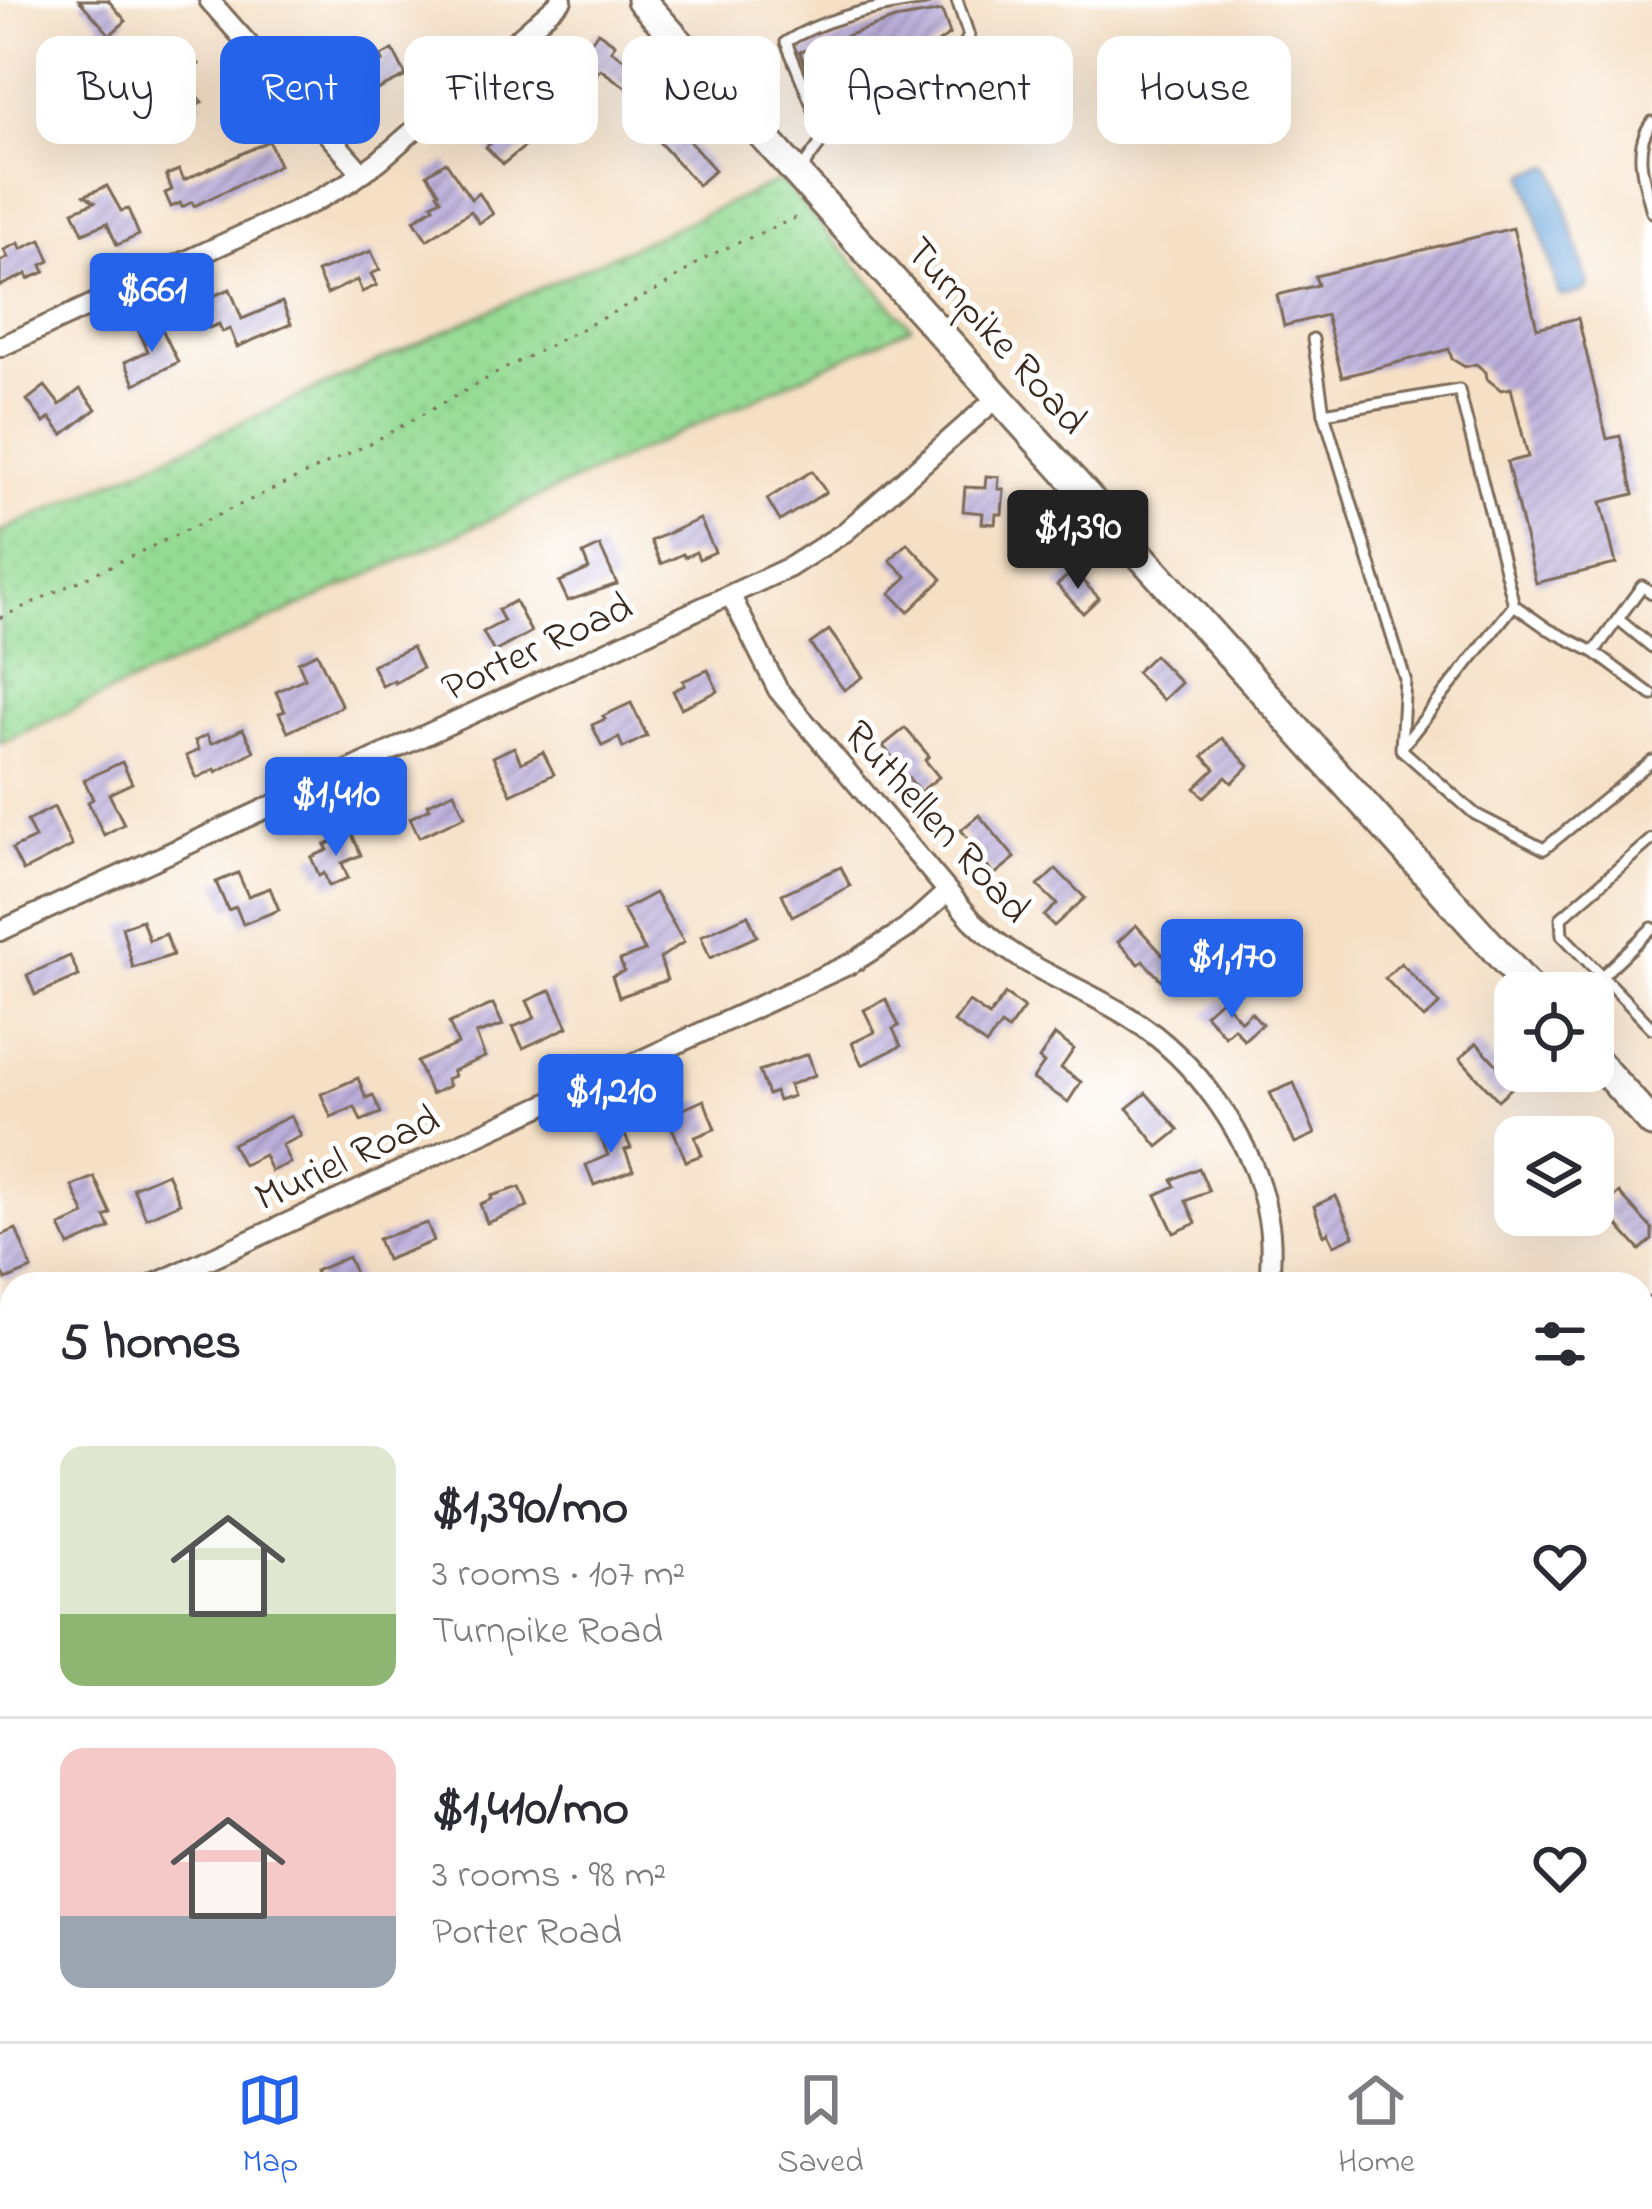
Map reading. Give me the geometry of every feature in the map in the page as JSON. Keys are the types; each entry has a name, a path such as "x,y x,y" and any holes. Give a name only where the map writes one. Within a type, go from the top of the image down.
{"main road":[{"name":"Turnpike Road","path":"641,0 1515,972"},
{"path":"1614,1081 1652,1123"}],"street":[{"path":"209,0 362,173"},
{"path":"0,346 314,202 362,173 562,0"},
{"name":"Porter Road","path":"0,931 790,567 835,540 894,492 998,397"},
{"name":"Ruthellen Road","path":"731,596 778,690 972,920 1009,953 1128,1016 1192,1069 1232,1127 1262,1193 1268,1219 1269,1272"},
{"name":"Muriel Road","path":"180,1272 852,962 906,929 947,892"}],"lane":[{"path":"804,86 786,42 885,5 925,0"},
{"path":"957,0 969,36"},
{"path":"1652,122 1644,133 1640,154 1652,212"},
{"path":"797,176 820,144"},
{"path":"1313,339 1324,413 1405,679 1401,748"},
{"path":"1324,413 1459,391 1514,605 1594,652 1652,695"},
{"path":"1594,652 1642,586 1652,593"},
{"path":"1401,748 1514,605"},
{"path":"1618,619 1652,647"},
{"path":"1401,748 1475,814 1544,849 1652,761"},
{"path":"1598,972 1562,934 1561,918 1652,839"},
{"path":"1606,972 1652,928"},
{"path":"1614,988 1652,1028"}],"path":[{"path":"0,618 371,443 664,286 708,256 824,205"}],"green space":[{"path":"780,180 911,327 0,743 0,532"}],"water":[{"path":"1550,166 1589,286 1563,297 1525,177"}],"building":[{"path":"79,0 108,0 126,21 110,35"},
{"path":"942,11 950,34 846,36 895,19"},
{"path":"598,32 615,44 611,50 622,58 622,85 598,72"},
{"path":"393,50 404,77 380,88 383,61 381,56"},
{"path":"262,144 270,144 279,165 194,206 192,202 171,207 165,193 172,190 166,175 179,170 184,180"},
{"path":"489,144 528,144 503,164 486,147"},
{"path":"661,144 692,144 715,170 698,185"},
{"path":"446,162 471,199 479,193 493,214 479,223 471,211 427,240 414,220 441,199 427,174"},
{"path":"107,186 121,211 128,209 139,235 117,245 107,223 83,233 73,211 95,202 85,195"},
{"path":"1513,228 1537,328 1578,318 1607,439 1620,436 1634,494 1601,502 1616,564 1536,583 1507,462 1528,457 1511,388 1501,390 1476,364 1465,367 1452,359 1449,349 1342,377 1326,315 1284,326 1277,295 1318,285 1315,276"},
{"path":"41,240 50,261 42,265 45,272 0,286 0,261 8,258 4,250"},
{"path":"371,251 380,270 371,274 377,285 362,292 357,280 327,294 317,272"},
{"path":"230,289 242,319 282,302 291,324 237,347 230,329 222,332 219,324 209,328 202,312 212,308 208,298"},
{"path":"159,323 178,362 135,384 125,362 148,351 139,332"},
{"path":"45,386 60,405 80,389 96,409 63,435 50,418 44,423 27,400"},
{"path":"812,471 826,492 780,521 767,499"},
{"path":"986,476 999,477 998,489 1004,489 1002,514 996,514 995,524 982,523 983,513 963,511 965,487 985,488"},
{"path":"700,519 715,552 699,559 696,552 683,554 661,564 651,541"},
{"path":"907,543 942,579 908,612 890,593 907,577 890,560"},
{"path":"600,546 617,584 568,601 559,582 589,569 583,554"},
{"path":"1073,571 1099,598 1083,613 1057,585"},
{"path":"515,601 531,632 494,652 483,632 504,621 498,610"},
{"path":"829,630 863,677 844,690 810,644"},
{"path":"412,647 422,668 382,686 372,665"},
{"path":"317,653 342,706 288,732 276,692 305,678 298,662"},
{"path":"1154,655 1181,683 1163,700 1136,672"},
{"path":"708,670 718,691 681,708 673,691"},
{"path":"631,703 647,736 623,748 619,738 602,746 592,725"},
{"path":"905,728 929,756 925,760 939,777 920,792 883,746"},
{"path":"243,729 254,751 197,778 186,756 199,750 195,741 207,735 211,744"},
{"path":"1222,738 1249,766 1232,783 1226,777 1204,797 1195,788 1215,769 1203,756"},
{"path":"514,747 521,763 543,752 554,774 511,794 493,757"},
{"path":"122,762 132,783 109,794 124,824 104,835 88,802 93,799 84,780"},
{"path":"454,792 465,816 419,837 410,818"},
{"path":"54,807 72,846 23,871 12,849 35,838 27,821"},
{"path":"979,815 1015,858 994,875 961,830"},
{"path":"352,834 361,855 342,863 348,878 329,886 311,857 328,850 325,845"},
{"path":"841,867 850,886 792,916 782,894"},
{"path":"1056,869 1085,898 1054,926 1044,916 1057,904 1038,886"},
{"path":"238,873 248,896 270,888 279,910 243,924 236,907 228,910 216,882"},
{"path":"655,893 684,942 660,958 667,980 619,997 612,976 624,971 620,960 645,951 623,910"},
{"path":"748,915 757,936 710,958 701,936"},
{"path":"142,920 149,940 166,934 173,955 133,968 122,927"},
{"path":"1136,925 1174,967 1161,980 1118,942"},
{"path":"70,956 79,976 35,995 27,975"},
{"path":"1401,963 1440,1004 1424,1019 1385,978"},
{"path":"551,990 568,1027 523,1048 513,1027 535,1018 527,1001"},
{"path":"1005,994 1024,1008 1008,1030 1001,1025 986,1045 954,1022 969,1002 989,1016"},
{"path":"886,999 899,1026 893,1029 901,1046 862,1065 852,1043 875,1032 864,1010"},
{"path":"1222,999 1241,1021 1251,1012 1262,1024 1244,1040 1234,1028 1225,1036 1205,1014"},
{"path":"493,1004 503,1025 476,1034 485,1057 452,1071 454,1076 446,1079 449,1086 431,1094 417,1062 458,1044 449,1023"},
{"path":"1055,1035 1074,1049 1061,1068 1081,1082 1068,1102 1033,1079"},
{"path":"1477,1043 1494,1062 1494,1092 1507,1092 1498,1100 1460,1058"},
{"path":"808,1054 815,1075 789,1085 793,1096 778,1101 775,1092 768,1095 759,1071"},
{"path":"358,1078 366,1098 373,1095 381,1113 361,1121 355,1107 331,1117 321,1094"},
{"path":"1294,1083 1315,1134 1295,1143 1270,1093"},
{"path":"1146,1093 1179,1130 1158,1147 1127,1108"},
{"path":"704,1100 715,1129 695,1137 702,1155 686,1161 669,1120"},
{"path":"291,1116 301,1136 282,1145 290,1163 271,1171 264,1155 243,1165 232,1144"},
{"path":"619,1122 631,1148 625,1150 633,1170 594,1185 586,1165 608,1155 598,1131"},
{"path":"1199,1168 1209,1191 1186,1201 1196,1223 1174,1233 1156,1195 1175,1186 1172,1180"},
{"path":"167,1173 180,1203 146,1218 133,1188"},
{"path":"94,1177 111,1214 105,1217 110,1228 69,1246 60,1226 85,1215 72,1186"},
{"path":"520,1187 528,1207 487,1223 480,1204"},
{"path":"1619,1193 1652,1229 1652,1240 1640,1250 1614,1221 1614,1197"},
{"path":"1336,1196 1354,1236 1334,1245 1328,1232 1324,1235 1314,1206"},
{"path":"427,1223 434,1241 386,1260 378,1239"},
{"path":"16,1229 32,1269 2,1272 0,1236"},
{"path":"348,1257 355,1272 315,1272"}]}
